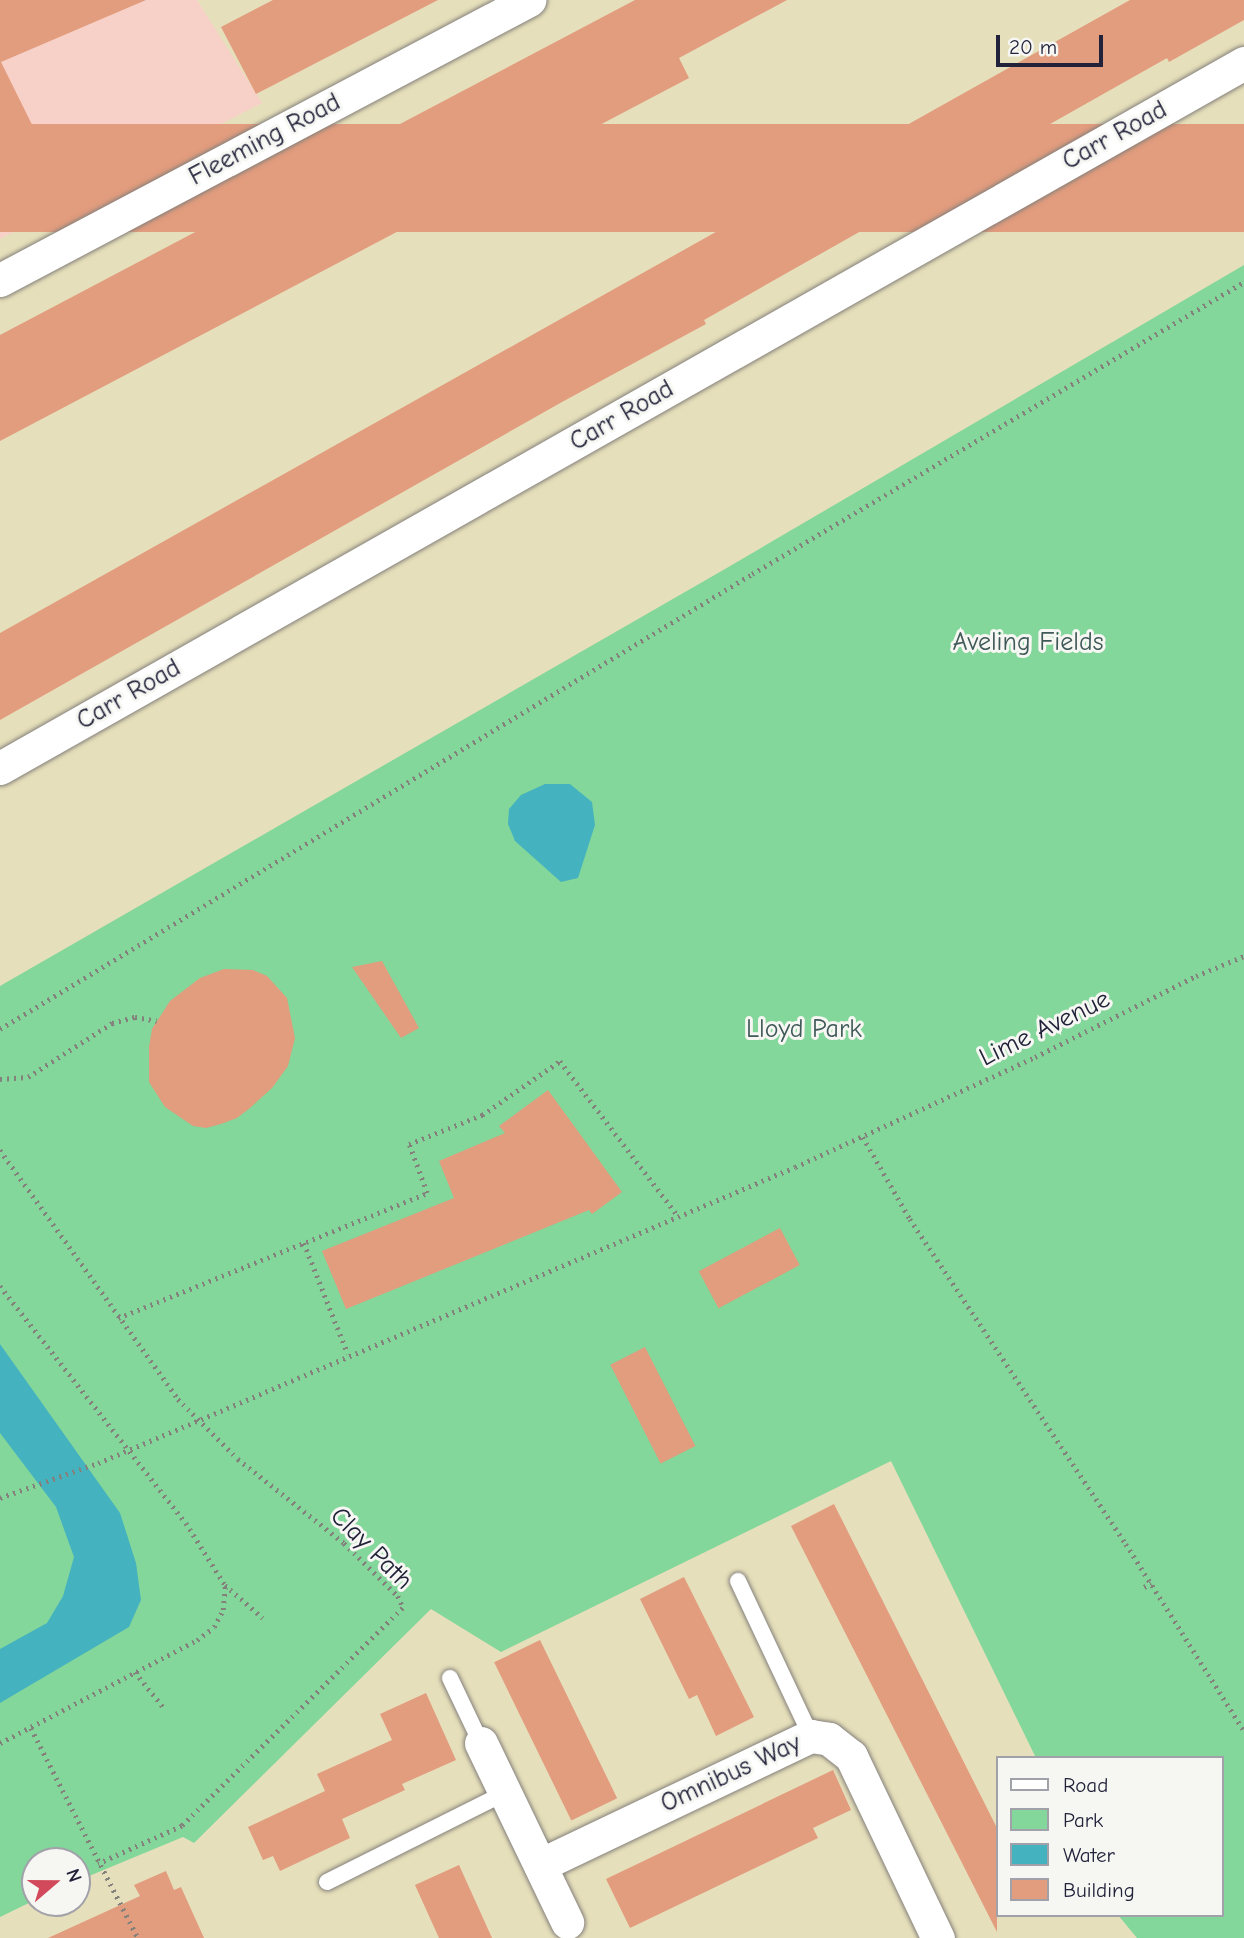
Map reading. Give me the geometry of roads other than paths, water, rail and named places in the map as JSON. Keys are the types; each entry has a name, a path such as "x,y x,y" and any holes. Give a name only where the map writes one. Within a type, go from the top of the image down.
{"street":[{"name":"Fleeming Road","path":"0,280 529,0"},
{"name":"Carr Road","path":"0,768 1244,64"},
{"name":"Omnibus Way","path":"540,1865 811,1736 830,1739 851,1756 938,1938"},
{"path":"481,1743 571,1930"}],"lane":[{"path":"738,1581 811,1736"},
{"path":"450,1678 481,1743"},
{"path":"327,1882 505,1793"}],"water":[{"path":"545,784 570,784 592,802 595,825 578,878 561,882 515,841 508,824 509,809 521,795"},
{"path":"0,1344 120,1513 136,1563 141,1600 129,1627 0,1703 0,1649 47,1623 63,1596 74,1557 56,1507 0,1433"}],"park label":[{"name":"Aveling Fields","path":"1028,643"},
{"name":"Lloyd Park","path":"804,1030"}]}
